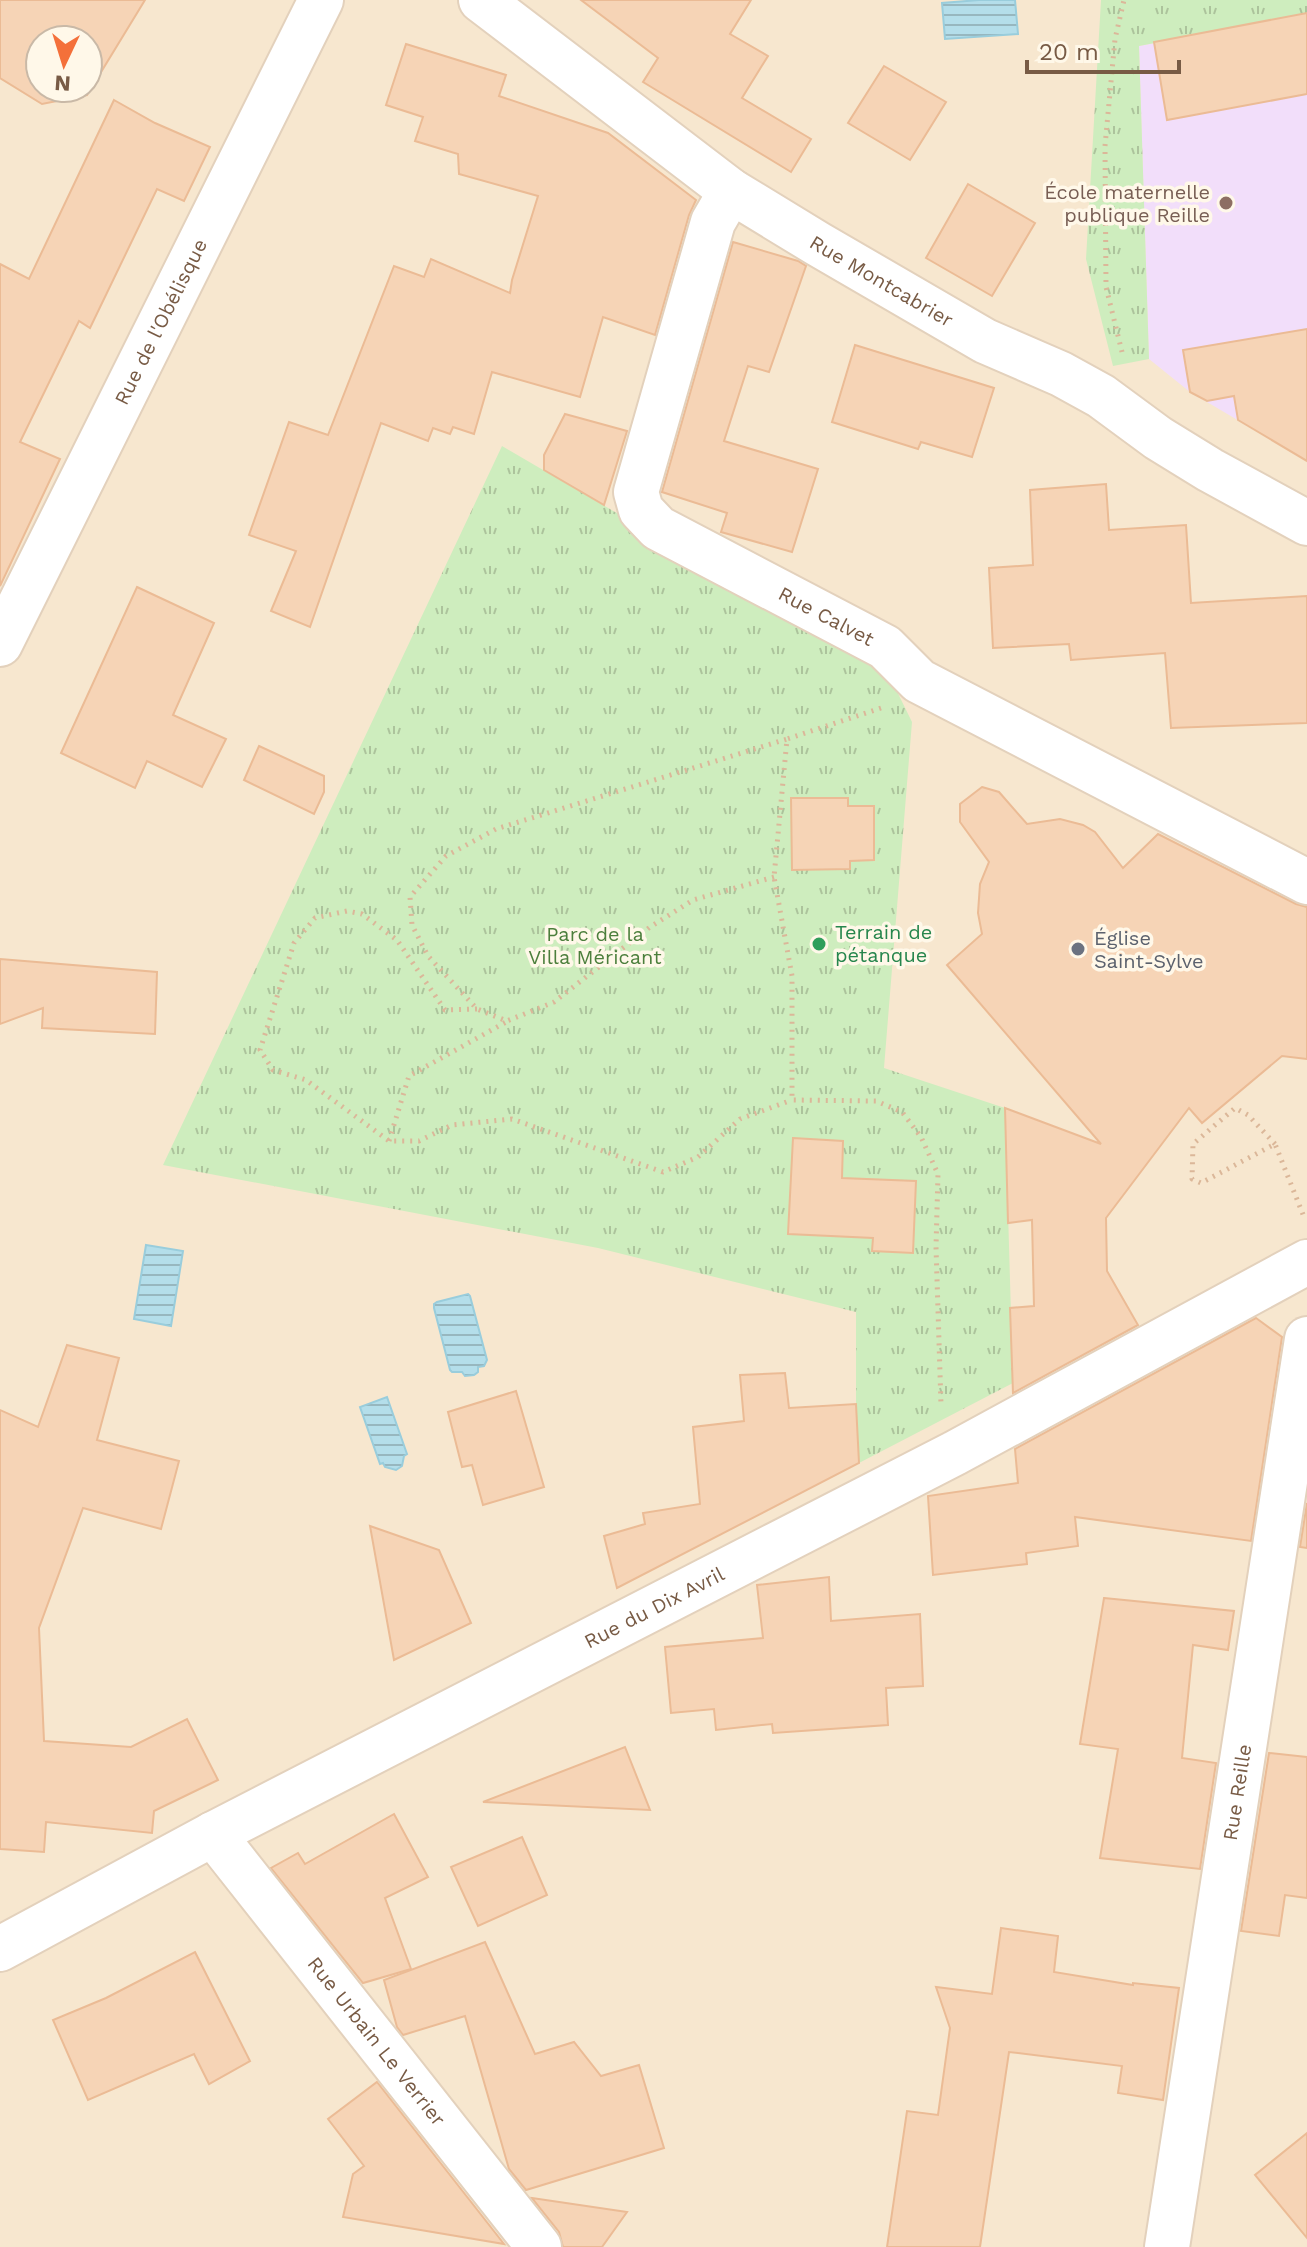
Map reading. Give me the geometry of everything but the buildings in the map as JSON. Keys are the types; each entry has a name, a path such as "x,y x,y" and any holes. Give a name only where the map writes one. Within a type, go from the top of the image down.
{"street":[{"name":"Rue de l'Obélisque","path":"0,644 321,0"},
{"name":"Rue Montcabrier","path":"481,0 731,191 985,341 1061,374 1101,396 1158,438 1307,523"},
{"name":"Rue Calvet","path":"731,191 713,222 636,492 641,510 658,528 885,647 919,681 1307,882"},
{"name":"Rue du Dix Avril","path":"0,1949 213,1834 955,1453 1307,1262"},
{"name":"Rue Reille","path":"1167,2247 1307,1339"},
{"name":"Rue Urbain Le Verrier","path":"213,1834 539,2247"}],"path":[{"path":"1101,396 1123,373 1125,363 1106,287 1105,146 1115,39 1124,0"},
{"path":"477,1009 428,956 412,925 410,897 446,856 496,829 902,702 919,681"},
{"path":"787,739 774,877 792,976 792,1100"},
{"path":"389,1141 409,1076 507,1021 554,1002 650,927 693,900 774,877"},
{"path":"507,1021 477,1009 445,1010 397,940 362,914 347,911 315,918 294,943 260,1050 273,1070 306,1080 389,1141 419,1141 452,1125 512,1119 663,1172 698,1157 740,1119 792,1100 876,1101 902,1112 921,1137 938,1174 936,1247 941,1421 955,1453"},
{"path":"1275,1144 1201,1183 1192,1179 1193,1144 1235,1108 1248,1115 1275,1144 1307,1223"}],"shaded area":[{"path":"0,0 1307,0 1307,2247 0,2247"},
{"name":"École maternelle publique Reille","path":"1307,14 1307,461 1190,392 1149,359 1139,46"}],"green space":[{"path":"1101,0 1307,0 1307,14 1139,46 1149,359 1113,366 1086,259"},
{"name":"Parc de la Villa Méricant","path":"502,446 887,671 912,722 884,1068 1005,1108 1013,1383 859,1463 856,1312 598,1248 163,1165"}],"water":[{"path":"1015,0 1018,34 945,39 942,3"},
{"path":"146,1245 183,1251 171,1326 134,1319"},
{"path":"468,1294 487,1360 474,1375 465,1376 462,1372 450,1370 434,1304"},
{"path":"387,1397 407,1454 402,1466 396,1470 380,1464 360,1407"}],"place":[{"name":"École maternelle publique Reille","path":"1226,203"},
{"name":"Terrain de pétanque","path":"819,944"},
{"name":"Église Saint-Sylve","path":"1078,949"}]}
